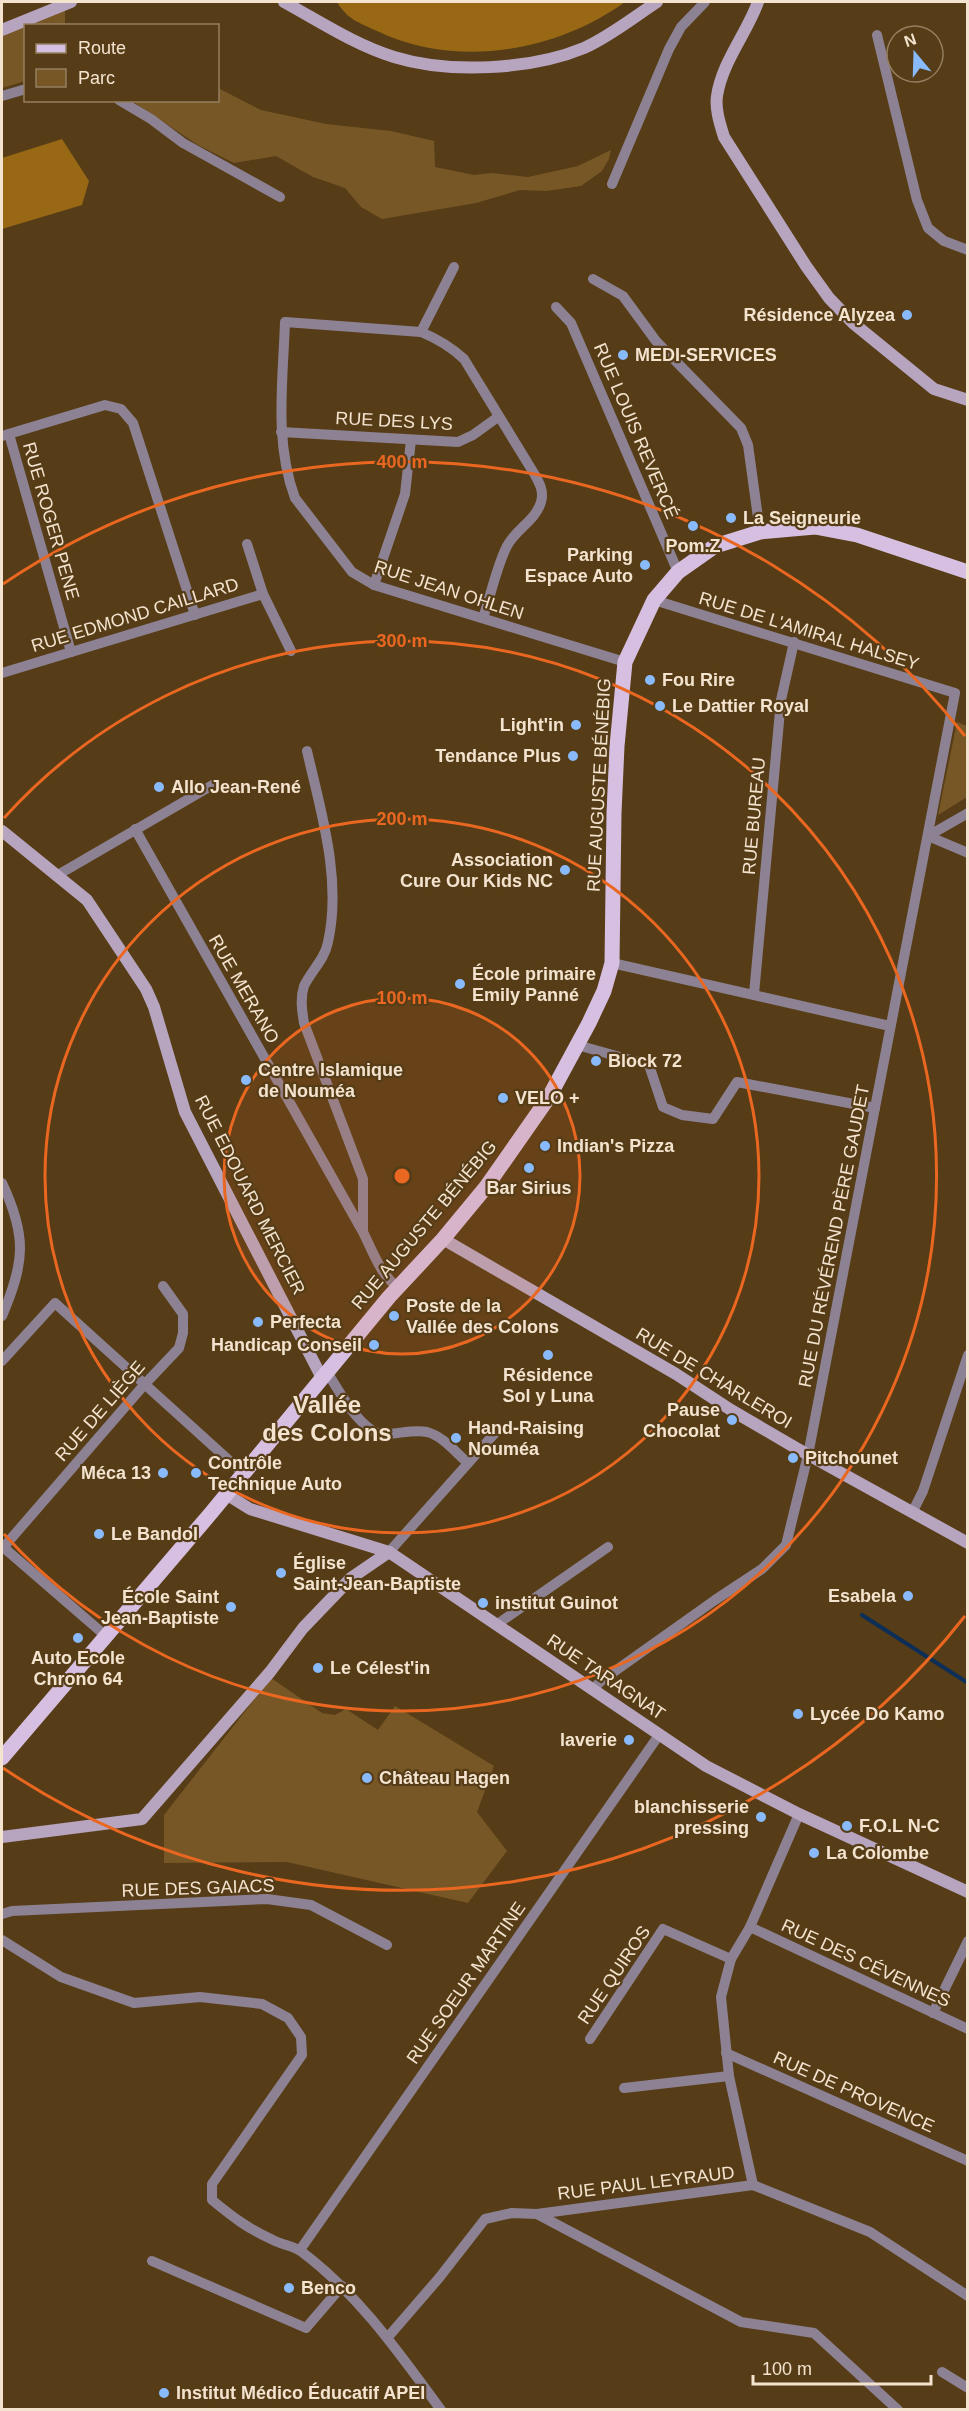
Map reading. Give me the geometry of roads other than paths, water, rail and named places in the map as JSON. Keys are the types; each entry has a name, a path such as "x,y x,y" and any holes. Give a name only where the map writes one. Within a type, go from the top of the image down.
{"main road":[{"name":"RUE AUGUSTE BÉNÉBIG","path":"2,1758 244,1474 398,1287 443,1239 486,1187 549,1097 604,991 612,963 617,746 626,662 654,600 678,572 715,546 760,532 815,527 857,535 968,572"}],"street":[{"path":"2,30 71,2"},
{"path":"284,2 366,46 395,58 467,68 530,63 584,48 657,2"},
{"path":"612,184 669,49 681,27 705,2"},
{"path":"758,2 726,70 717,96 718,117 724,136 806,267 830,298 862,330 934,389 968,400"},
{"path":"877,35 917,200 928,228 944,241 968,250"},
{"path":"2,96 24,90"},
{"path":"122,102 151,119 183,143 280,197"},
{"path":"454,267 421,332 438,339 464,359 538,481 542,496 540,505 533,516 507,545 483,618"},
{"path":"593,279 623,296 656,341 741,428 748,445 760,532"},
{"name":"RUE LOUIS REVERCÉ","path":"556,307 571,323 678,572"},
{"name":"RUE JEAN OHLEN","path":"421,332 285,322 281,432 294,498 352,572 374,585 626,662"},
{"path":"5,435 105,405 121,409 133,423 195,615"},
{"name":"RUE DES LYS","path":"281,432 458,442 473,435 498,417"},
{"name":"RUE ROGER PENE","path":"5,435 71,652"},
{"path":"374,585 405,494 411,440"},
{"name":"RUE EDMOND CAILLARD","path":"2,673 263,594 247,544"},
{"path":"263,594 291,651"},
{"name":"RUE DE L'AMIRAL HALSEY","path":"654,600 955,693"},
{"name":"RUE BUREAU","path":"754,994 781,700 794,642"},
{"name":"RUE DU RÉVÉREND PÈRE GAUDET","path":"592,1690 601,1681 705,1606 762,1569 786,1545 808,1455 955,693"},
{"path":"307,751 326,831 333,897 328,943 304,987 301,1004 304,1023 363,1179 363,1232"},
{"path":"56,876 216,783"},
{"path":"928,836 968,813"},
{"name":"RUE MERANO","path":"135,829 391,1283 398,1287"},
{"name":"RUE EDOUARD MERCIER","path":"2,831 87,900 146,989 154,1006 185,1113 325,1375"},
{"path":"928,836 968,853"},
{"path":"612,963 890,1026"},
{"path":"577,1046 649,1065 663,1107 682,1115 713,1119 737,1082 875,1108"},
{"path":"2,1183 17,1218 21,1243 16,1276 2,1316"},
{"name":"RUE DE CHARLEROI","path":"443,1239 676,1374 730,1410 968,1543"},
{"name":"RUE DE LIÈGE","path":"2,1548 179,1348 183,1333 183,1314 163,1286"},
{"path":"2,1360 55,1303 244,1474"},
{"path":"912,1513 922,1491 968,1355"},
{"path":"325,1375 373,1431 387,1435 407,1430 429,1433 443,1441 468,1463"},
{"path":"2,1837 142,1819 270,1672 303,1628 351,1578 388,1552 495,1432"},
{"name":"RUE TARAGNAT","path":"226,1494 250,1509 388,1552 706,1766 800,1814 968,1892"},
{"path":"496,1625 608,1547"},
{"path":"2,1548 106,1637"},
{"name":"RUE SOEUR MARTINE","path":"300,2250 659,1735"},
{"name":"RUE PAUL LEYRAUD","path":"388,2337 424,2296 485,2218 512,2212 537,2214 753,2185 729,2076 721,1997 731,1959 750,1927 800,1814"},
{"name":"RUE DES GAIACS","path":"2,1914 12,1911 267,1899 311,1905 387,1945"},
{"name":"RUE DES CÉVENNES","path":"750,1927 968,2029"},
{"name":"RUE QUIROS","path":"590,2039 663,1929 731,1959"},
{"path":"2,1940 61,1977 134,2002 200,1998 262,2004 288,2018 301,2037 302,2055 212,2184 212,2200 243,2226 285,2246 300,2250 342,2286 388,2337 441,2409"},
{"path":"933,2013 968,1941"},
{"name":"RUE DE PROVENCE","path":"726,2053 968,2161"},
{"path":"624,2088 729,2076"},
{"path":"753,2185 870,2232 968,2296"},
{"path":"537,2214 741,2322 814,2333 898,2409"},
{"path":"152,2261 306,2328 342,2286"},
{"path":"942,2372 968,2388"}],"waterway":[{"path":"862,1615 968,1683"}],"place":[{"name":"Résidence Alyzea","path":"907,315"},
{"name":"MEDI-SERVICES","path":"623,355"},
{"name":"La Seigneurie","path":"731,518"},
{"name":"Pom.Z","path":"693,526"},
{"name":"Parking Espace Auto","path":"645,565"},
{"name":"Fou Rire","path":"650,680"},
{"name":"Le Dattier Royal","path":"660,706"},
{"name":"Light'in","path":"576,725"},
{"name":"Tendance Plus","path":"573,756"},
{"name":"Allo Jean-René","path":"159,787"},
{"name":"Association Cure Our Kids NC","path":"565,870"},
{"name":"École primaire Emily Panné","path":"460,984"},
{"name":"Block 72","path":"596,1061"},
{"name":"Centre Islamique de Nouméa","path":"246,1080"},
{"name":"VELO +","path":"503,1098"},
{"name":"Indian's Pizza","path":"545,1146"},
{"name":"Bar Sirius","path":"529,1168"},
{"name":"Poste de la Vallée des Colons","path":"394,1316"},
{"name":"Perfecta","path":"258,1322"},
{"name":"Handicap Conseil","path":"374,1345"},
{"name":"Résidence Sol y Luna","path":"548,1355"},
{"name":"Pause Chocolat","path":"732,1420"},
{"name":"Hand-Raising Nouméa","path":"456,1438"},
{"name":"Pitchounet","path":"793,1458"},
{"name":"Méca 13","path":"163,1473"},
{"name":"Contrôle Technique Auto","path":"196,1473"},
{"name":"Le Bandol","path":"99,1534"},
{"name":"Église Saint-Jean-Baptiste","path":"281,1573"},
{"name":"Esabela","path":"908,1596"},
{"name":"institut Guinot","path":"483,1603"},
{"name":"École Saint Jean-Baptiste","path":"231,1607"},
{"name":"Auto Ecole Chrono 64","path":"78,1638"},
{"name":"Le Célest'in","path":"318,1668"},
{"name":"Lycée Do Kamo","path":"798,1714"},
{"name":"laverie","path":"629,1740"},
{"name":"Château Hagen","path":"367,1778"},
{"name":"blanchisserie pressing","path":"761,1817"},
{"name":"F.O.L N-C","path":"847,1826"},
{"name":"La Colombe","path":"814,1853"},
{"name":"Benco","path":"289,2288"},
{"name":"Institut Médico Éducatif APEI","path":"164,2393"}],"district":[{"name":"Vallée des Colons","path":"327,1418"}]}
